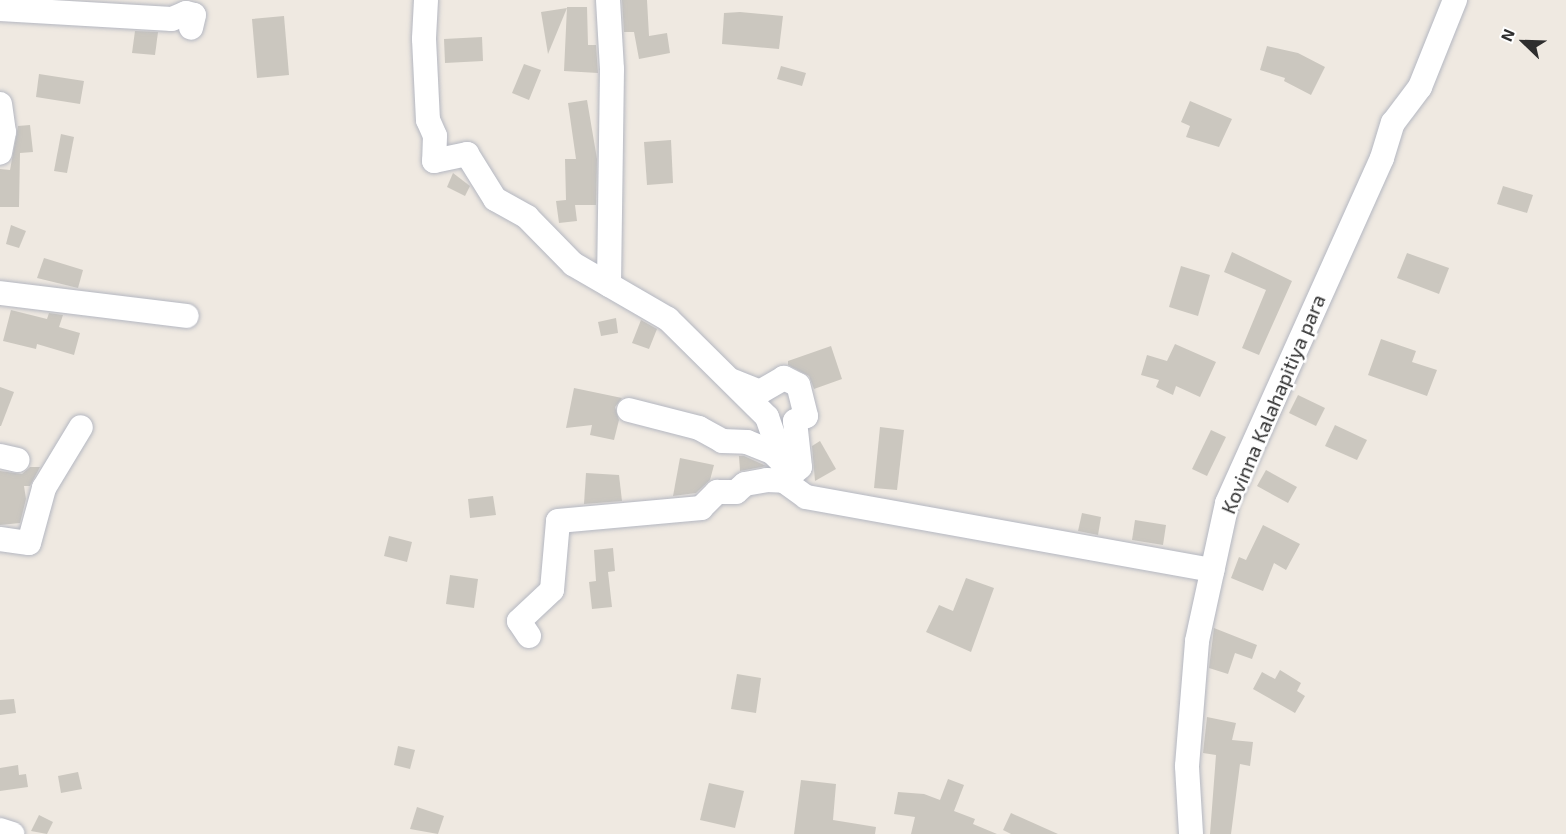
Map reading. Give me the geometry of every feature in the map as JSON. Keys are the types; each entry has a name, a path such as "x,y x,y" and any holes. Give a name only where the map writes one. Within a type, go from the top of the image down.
{"street":[{"path":"426,0 426,97 428,120 435,136 434,161 467,154 495,199 527,218 573,264 668,320 718,372 767,417 784,472"},
{"path":"608,0 612,69 609,285"},
{"name":"Kovinna Kalahapitiya para","path":"1191,834 1188,766 1197,641 1227,503 1382,158 1393,123 1420,87 1455,0"},
{"path":"0,9 172,19 186,13 194,15 191,28"},
{"path":"0,104 4,132 0,153"},
{"path":"0,293 187,316"},
{"path":"529,636 519,621 552,590 558,521 701,508 717,492 736,492 745,484 767,480 800,467 795,421 806,416 798,385 784,378 760,392 751,391 718,372"},
{"path":"629,410 699,428 722,441 747,442 772,452 784,472 806,497 1212,570"},
{"path":"0,539 29,543 44,488 81,427"},
{"path":"0,830 12,834"}],"building":[{"path":"622,0 647,0 649,36 667,33 670,53 639,59 634,32 624,32"},
{"path":"567,7 587,7 588,45 596,45 598,73 564,71"},
{"path":"567,8 548,54 541,12"},
{"path":"740,12 783,16 779,49 722,44 724,13"},
{"path":"284,16 289,75 257,78 252,19"},
{"path":"135,31 158,32 155,55 132,53"},
{"path":"482,37 483,61 445,63 444,39"},
{"path":"1267,46 1298,53 1325,67 1311,95 1284,81 1285,78 1260,70"},
{"path":"524,64 541,70 529,100 512,93"},
{"path":"781,66 806,73 802,86 777,79"},
{"path":"39,74 84,81 80,104 36,97"},
{"path":"587,100 597,159 596,205 575,205 577,221 559,223 556,201 566,200 565,159 576,159 568,103"},
{"path":"1190,101 1232,119 1219,147 1186,137 1190,126 1181,122"},
{"path":"30,125 33,152 20,153 19,207 0,207 0,169 10,170 18,126"},
{"path":"61,134 74,137 67,173 54,171"},
{"path":"671,140 673,183 647,185 644,142"},
{"path":"453,173 470,186 465,196 447,187"},
{"path":"1503,186 1533,195 1527,213 1497,204"},
{"path":"11,225 26,231 19,248 6,244"},
{"path":"1232,252 1292,281 1259,355 1242,348 1266,290 1224,272"},
{"path":"1407,253 1449,268 1439,294 1397,278"},
{"path":"44,258 83,270 78,288 37,278"},
{"path":"1181,266 1210,275 1198,316 1169,307"},
{"path":"11,310 47,319 49,313 63,315 59,327 80,333 74,355 37,344 36,349 3,341"},
{"path":"616,318 618,333 601,336 598,322"},
{"path":"641,320 657,329 649,349 632,343"},
{"path":"1381,339 1416,351 1412,362 1437,370 1427,396 1368,375"},
{"path":"1175,344 1216,362 1200,397 1176,386 1173,395 1156,387 1159,380 1141,375 1147,355 1167,361"},
{"path":"831,346 842,379 814,389 809,376 788,365 788,361"},
{"path":"0,387 14,392 1,426 0,426"},
{"path":"574,388 622,398 615,407 619,420 614,440 590,435 592,425 566,428"},
{"path":"1298,395 1325,408 1316,426 1289,413"},
{"path":"1335,425 1367,440 1357,460 1325,446"},
{"path":"880,427 904,430 897,490 874,488"},
{"path":"1211,430 1226,437 1207,476 1192,469"},
{"path":"820,441 836,469 815,481 812,446"},
{"path":"739,456 744,456 766,466 740,471"},
{"path":"680,458 714,465 710,480 696,493 673,496"},
{"path":"30,467 40,467 30,486 24,486 26,499 20,523 0,525 0,471 22,474"},
{"path":"1266,470 1297,487 1288,503 1257,486"},
{"path":"586,473 619,475 622,501 584,504"},
{"path":"493,496 496,515 470,518 468,499"},
{"path":"1082,513 1101,517 1098,535 1078,531"},
{"path":"1135,520 1166,525 1163,545 1132,540"},
{"path":"1263,525 1300,544 1286,570 1274,563 1263,591 1231,578 1239,557 1246,560"},
{"path":"389,536 412,542 407,562 384,556"},
{"path":"613,548 615,571 608,572 612,607 592,609 589,582 596,581 594,550"},
{"path":"450,575 478,579 474,608 446,604"},
{"path":"966,578 994,588 971,652 926,632 939,605 953,611"},
{"path":"1214,628 1257,645 1252,659 1235,653 1228,674 1209,668"},
{"path":"1280,670 1301,683 1297,691 1305,696 1295,713 1253,689 1262,672 1275,679"},
{"path":"737,674 761,678 756,713 731,709"},
{"path":"14,699 16,713 0,715 0,700"},
{"path":"1207,717 1236,723 1232,740 1253,742 1250,766 1240,764 1231,834 1210,834 1216,755 1203,753"},
{"path":"398,746 415,750 410,769 394,765"},
{"path":"18,765 19,775 26,774 28,787 0,791 0,768"},
{"path":"78,772 82,789 61,793 58,776"},
{"path":"948,779 964,785 954,811 975,819 973,824 997,834 911,834 915,817 894,814 898,792 924,794 940,800"},
{"path":"801,780 836,784 833,820 876,827 875,834 794,834"},
{"path":"709,783 744,791 735,828 700,820"},
{"path":"417,807 444,816 438,834 410,829"},
{"path":"1011,813 1058,834 1011,834 1003,830"},
{"path":"39,815 53,822 47,834 31,831"}]}
